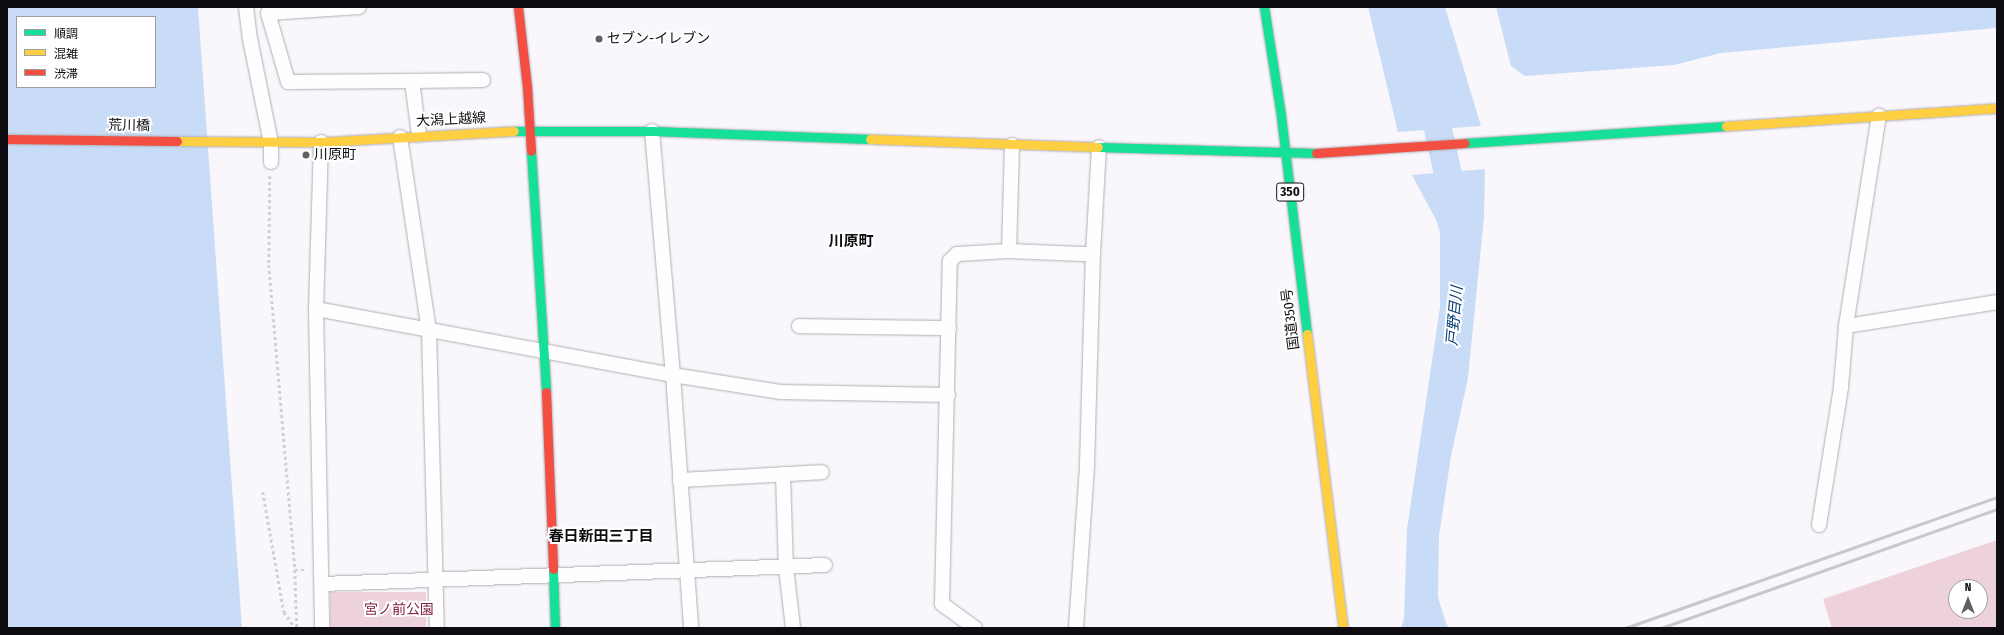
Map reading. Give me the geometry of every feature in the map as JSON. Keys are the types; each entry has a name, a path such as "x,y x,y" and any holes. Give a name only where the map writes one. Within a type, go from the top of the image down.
{"main road":[{"path":"518,7 531,130 545,352 555,628"},
{"name":"国道350号","path":"1264,7 1285,152 1342,628"},
{"name":"大潟上越線","path":"250,141 271,143 321,142 419,135 531,130 652,131 1012,145 1322,153 1997,108"},
{"name":"荒川橋","path":"7,139 250,141"}],"street":[{"path":"246,7 250,39 271,143 271,162"},
{"path":"359,7 268,13 288,82 483,80"},
{"path":"412,81 419,135"},
{"path":"1819,525 1841,387 1846,326 1879,116"},
{"path":"652,131 673,375 691,628"},
{"path":"400,137 429,330 436,628"},
{"path":"321,142 316,309 322,628"},
{"path":"1009,251 1012,145"},
{"path":"1076,628 1087,466 1093,254 1099,147"},
{"path":"974,628 942,604 950,261 957,254 1009,251 1093,254"},
{"path":"1846,326 1997,302"},
{"path":"316,309 673,375 780,392 948,395"},
{"path":"799,326 949,328"},
{"path":"680,480 822,472"},
{"path":"783,474 786,568 793,628"},
{"path":"322,584 436,581 554,574 786,568 825,565"}],"path":[{"path":"271,162 269,265 295,570 296,628"},
{"path":"263,492 284,612 296,628"}],"green space":[{"path":"1997,540 1997,628 1832,628 1823,599"},
{"name":"宮ノ前公園","path":"330,592 426,592 426,628 330,628"}],"water":[{"path":"7,7 198,7 242,628 7,628"},
{"path":"1368,7 1445,7 1481,126 1398,132"},
{"path":"1496,7 1997,7 1997,28 1721,53 1674,65 1525,76 1511,66"},
{"path":"1485,169 1484,217 1468,378 1451,456 1439,536 1438,597 1449,628 1401,628 1404,619 1407,529 1440,307 1440,232 1436,220 1412,175"}],"waterway":[{"name":"戸野目川","path":"1430,93 1456,210"}],"railway":[{"path":"1625,628 1997,497"},
{"path":"1661,628 1997,509"}],"traffic: fast":[{"path":"1264,7 1281,116 1307,334"},
{"path":"1465,143 1726,126"},
{"path":"514,131 652,131 870,139"},
{"path":"1098,147 1316,153"},
{"path":"531,151 546,392"},
{"path":"553,569 555,628"}],"traffic: slow":[{"path":"1726,126 1997,108"},
{"path":"177,141 321,142 514,131"},
{"path":"870,139 1098,147"},
{"path":"1307,334 1343,628"}],"traffic: jam":[{"path":"518,7 527,87 531,151"},
{"path":"7,139 177,141"},
{"path":"1316,153 1465,143"},
{"path":"546,392 553,569"}],"place":[{"name":"セブン-イレブン","path":"599,39"},
{"name":"川原町","path":"306,155"}],"district":[{"name":"川原町","path":"851,242"},
{"name":"春日新田三丁目","path":"601,537"}]}
